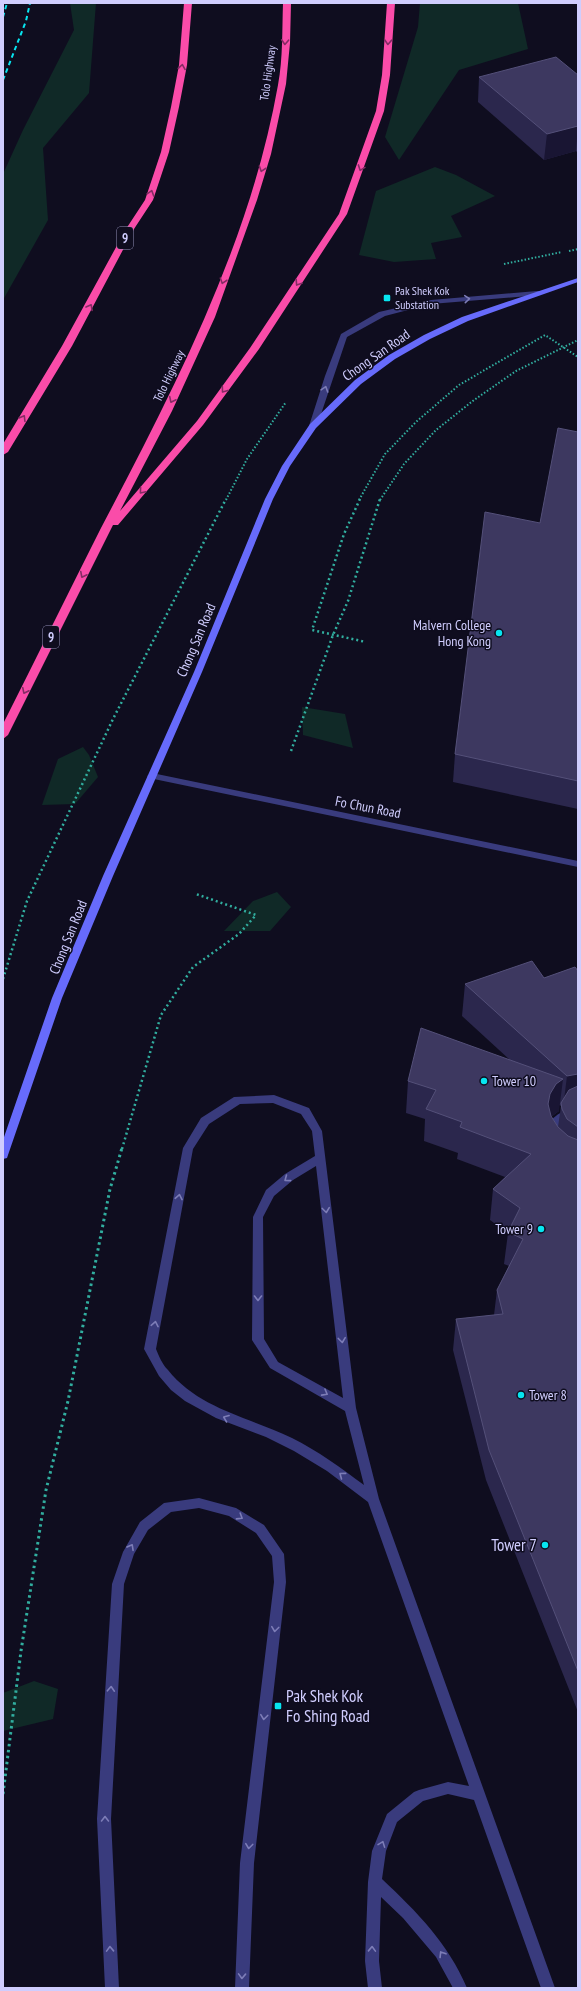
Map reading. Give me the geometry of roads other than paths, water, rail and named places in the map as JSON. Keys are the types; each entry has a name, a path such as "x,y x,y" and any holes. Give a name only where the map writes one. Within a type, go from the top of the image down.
{"highway":[{"name":"9","path":"3,452 67,346 130,229 149,200 165,152 183,65 188,3"},
{"name":"Tolo Highway","path":"3,735 191,362 211,317 253,200 267,154 282,84 286,43 287,3"},
{"path":"100,540 200,423 254,350 343,214 380,111 386,75 391,3"}],"main road":[{"name":"Chong San Road","path":"3,1155 58,998 152,776 198,672 269,500 286,466 313,426 358,382 392,358 415,344 465,319 578,280"}],"street":[{"path":"313,426 344,336 382,314 431,302 537,293"},
{"name":"Fo Chun Road","path":"152,776 578,864"},
{"path":"373,1499 328,1465 287,1441 218,1415 183,1393 163,1372 150,1349 188,1148 205,1120 238,1100 274,1099 305,1111 317,1131 350,1408 373,1499 548,1988"},
{"path":"552,1145 551,1130 555,1122 564,1115 578,1110"},
{"path":"320,1158 289,1177 270,1193 258,1217 258,1340 274,1365 350,1408"},
{"path":"112,1988 104,1819 118,1584 129,1552 144,1526 168,1507 199,1503 232,1512 260,1529 278,1554 280,1582 247,1863 242,1988"},
{"path":"375,1988 372,1961 375,1882 379,1851 392,1818 419,1796 448,1788 480,1795"},
{"path":"375,1882 408,1913 441,1952 460,1988"}],"railway":[{"path":"3,17 7,3"},
{"path":"3,80 26,21 30,3"}],"place":[{"name":"Pak Shek Kok Substation","path":"387,298"},
{"name":"Malvern College Hong Kong","path":"499,633"},
{"name":"Tower 10","path":"484,1081"},
{"name":"Tower 9","path":"541,1229"},
{"name":"Tower 8","path":"521,1395"},
{"name":"Tower 7","path":"545,1545"},
{"name":"Pak Shek Kok Fo Shing Road","path":"278,1706"}]}
